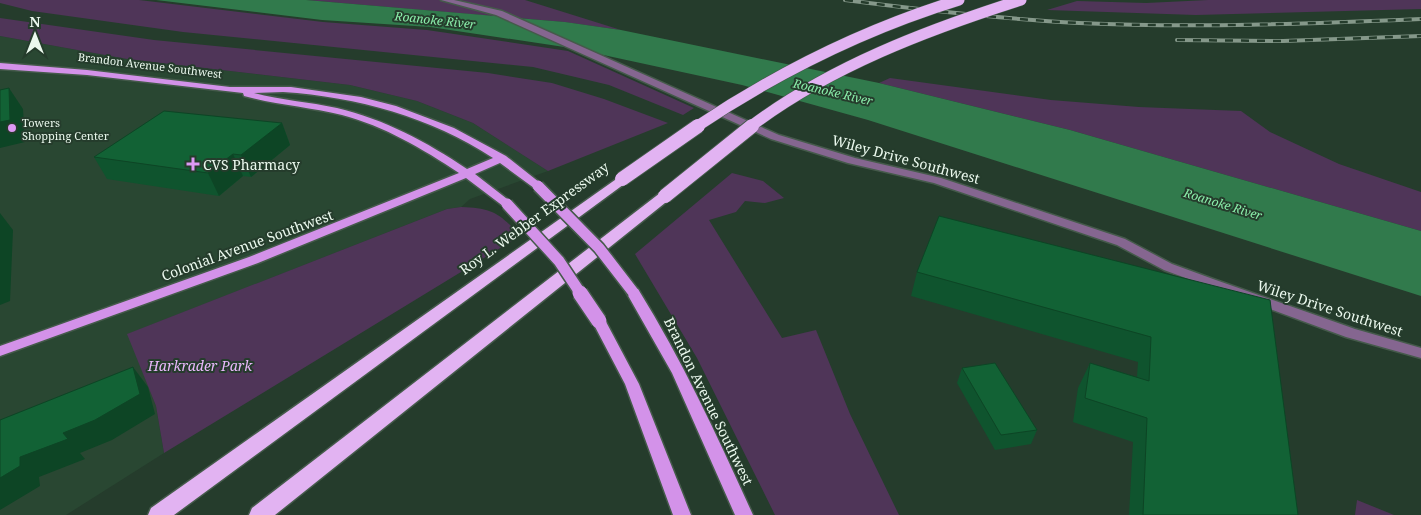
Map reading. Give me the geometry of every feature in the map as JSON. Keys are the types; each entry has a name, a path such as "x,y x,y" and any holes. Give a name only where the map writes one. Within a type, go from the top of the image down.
{"highway":[{"name":"Roy L. Webber Expressway","path":"158,515 690,131 796,67 876,30 959,0"},
{"path":"259,515 768,114 828,79 944,26 1021,0"},
{"path":"151,515 186,494"}],"main road":[{"name":"Brandon Avenue Southwest","path":"0,66 78,71 237,90 289,89 344,96 397,108 443,124 502,158 538,186 599,248 633,292 663,342 744,515"},
{"name":"Brandon Avenue Southwest","path":"237,90 273,102 319,108 374,123 398,132 467,174 507,204 559,261 599,322 632,384 682,515"},
{"name":"Colonial Avenue Southwest","path":"0,351 278,252 407,201 502,158"}],"street":[{"name":"Wiley Drive Southwest","path":"445,0 500,13 693,102 775,137 852,161 937,180 1121,242 1168,267 1208,282 1351,333 1421,353"}],"shaded area":[{"path":"0,36 127,59 350,85 417,101 473,123 548,171 470,199 461,207 447,209 128,334 156,406 164,453 66,515 0,515"}],"green space":[{"path":"0,0 139,0 323,22 427,30 568,51 694,108 683,115 609,85 533,67 183,32 32,11 0,3"},
{"path":"306,0 525,0 621,30 564,22"},
{"path":"1208,0 1421,0 1421,9 1196,15 1047,10 1077,1 1146,3"},
{"path":"0,18 154,40 488,73 552,83 604,99 668,123 548,171 473,123 417,101 350,85 127,59 0,36"},
{"path":"890,78 1051,100 1139,107 1241,111 1270,132 1339,164 1421,192 1421,231 1070,130 879,83"},
{"path":"732,173 763,181 784,198 765,203 745,201 736,212 709,220 782,338 816,330 850,414 899,515 775,515 697,358 635,254"},
{"name":"Harkrader Park","path":"461,207 495,213 507,222 520,236 164,453 156,406 127,334 447,209"},
{"path":"1357,500 1394,515 1355,515"}],"water":[{"name":"Roanoke River","path":"156,0 306,0 565,22 621,30 879,83 1070,130 1421,231 1421,296 868,120 742,85 571,48 430,27 322,20"}],"building":[{"path":"9,88 10,120 0,122 0,90"},
{"path":"164,111 282,123 241,155 233,154 208,173 94,157"},
{"path":"939,216 1270,300 1298,515 1143,515 1147,418 1085,398 1090,363 1149,381 1151,337 917,272"},
{"path":"995,363 1037,430 1001,435 962,368"},
{"path":"133,367 140,394 95,420 63,433 68,439 20,457 20,466 0,478 0,420"}],"railway":[{"path":"845,0 991,17 1079,23 1250,25 1421,19"},
{"path":"1177,40 1283,41 1421,36"}],"place":[{"name":"Towers Shopping Center","path":"12,128"},
{"name":"CVS Pharmacy","path":"193,164"}]}
